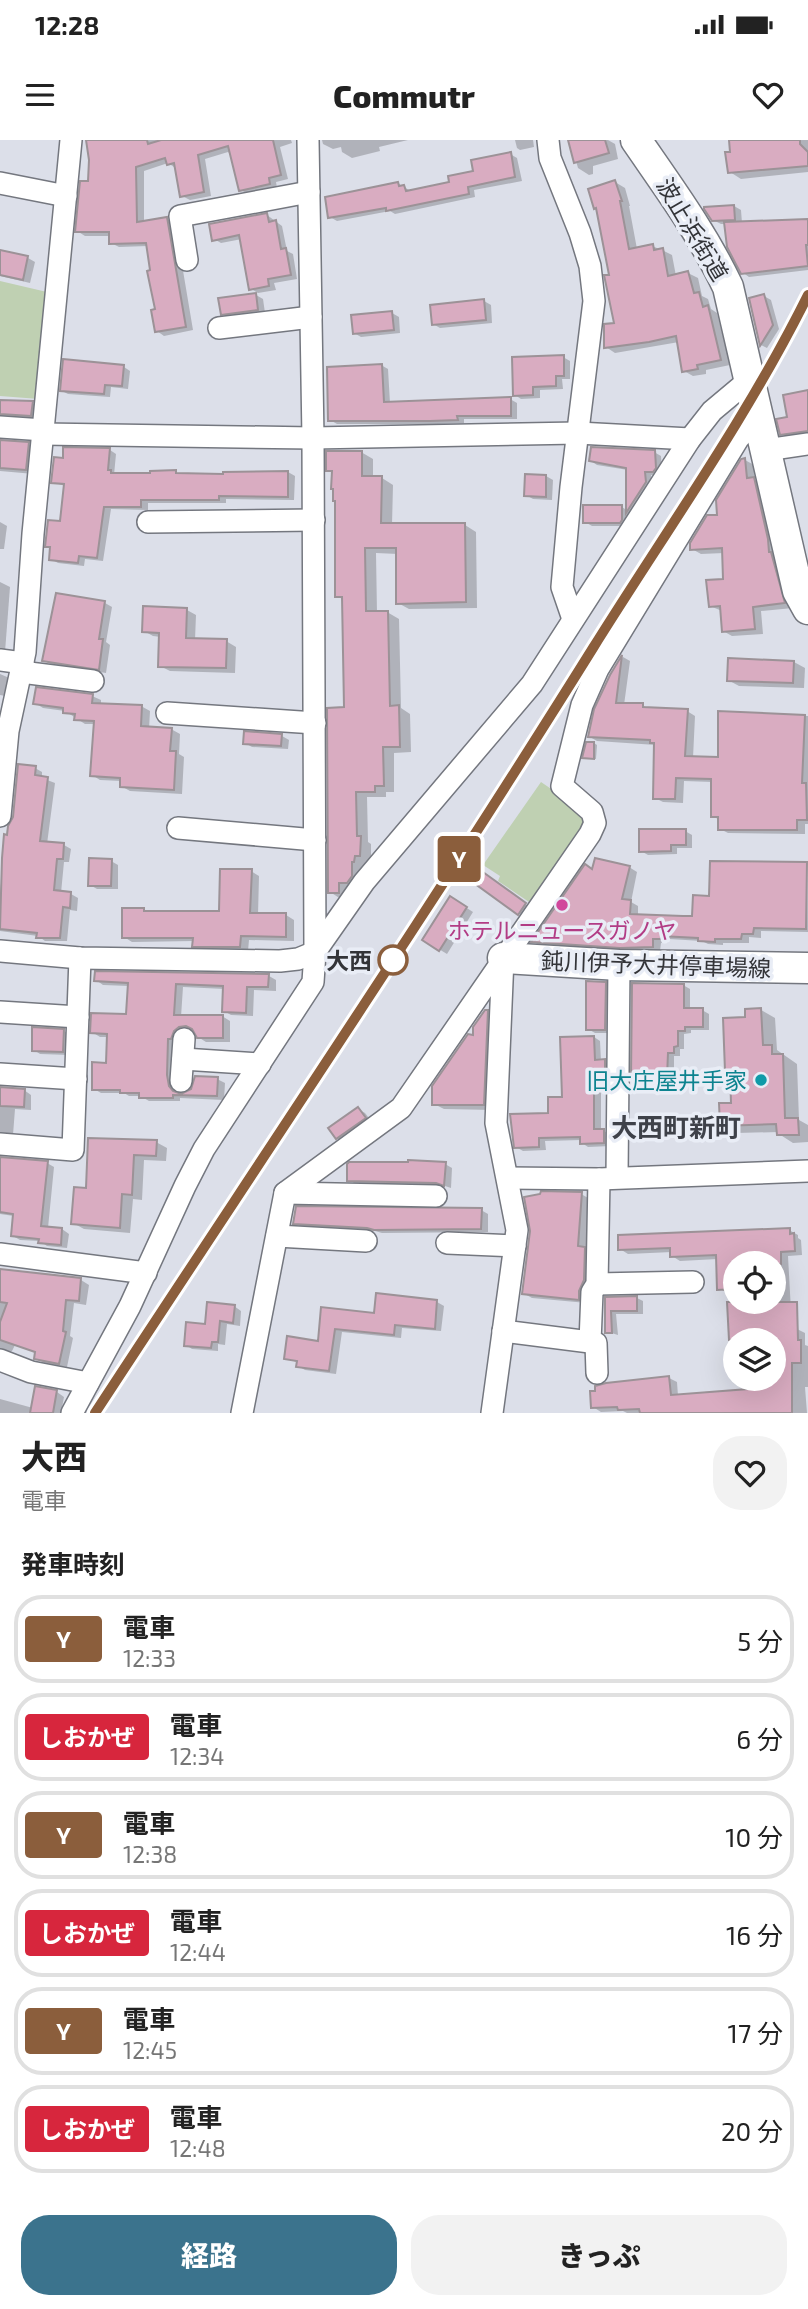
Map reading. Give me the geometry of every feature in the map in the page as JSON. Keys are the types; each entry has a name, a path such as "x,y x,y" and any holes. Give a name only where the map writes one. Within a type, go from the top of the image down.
{"street":[{"path":"0,816 8,731 22,667 71,140"},
{"path":"72,1413 130,1306 204,1149 313,982 314,520 308,140"},
{"path":"548,140 550,158 580,233 590,267 594,300 571,487 562,587 573,620"},
{"name":"波止浜街道","path":"636,140 691,219 728,287 798,591 808,609"},
{"path":"0,183 66,196"},
{"path":"187,260 180,216 309,192"},
{"path":"219,328 311,317"},
{"path":"0,951 80,958 280,961 298,959 315,952 364,882 532,684 690,439 712,411 749,380"},
{"path":"242,1413 285,1193 401,1108 582,846 595,823 592,812 562,786 582,705 598,668 738,439 759,416"},
{"path":"0,427 44,432 313,438 578,433 690,439"},
{"path":"766,450 808,444"},
{"path":"148,522 314,520"},
{"path":"0,660 93,681"},
{"path":"167,713 315,723"},
{"path":"178,828 315,840"},
{"path":"0,1144 73,1150 80,958"},
{"path":"492,1413 517,1230 496,1124 503,958"},
{"name":"鈍川伊予大井停車場線","path":"503,958 619,965 808,968"},
{"path":"590,1342 592,1292 597,1284 608,1178 619,965"},
{"path":"0,1012 78,1017"},
{"path":"181,1081 183,1049 260,1064"},
{"path":"0,1074 76,1079"},
{"path":"508,1178 608,1178 808,1171"},
{"path":"285,1193 436,1196"},
{"path":"277,1236 366,1241"},
{"path":"447,1242 515,1246"},
{"path":"0,1254 146,1273"},
{"path":"597,1284 693,1282"},
{"path":"503,1331 596,1343 597,1373"},
{"path":"0,1360 31,1372 88,1383"}],"green space":[{"path":"0,281 47,292 39,399 0,396"},
{"path":"541,782 585,812 590,819 532,904 498,881 500,876 483,865"}],"building":[{"path":"86,140 147,140 148,144 161,140 273,140 281,175 269,178 270,184 239,191 228,146 198,155 204,192 180,197 174,163 167,165 165,158 136,167 137,222 167,217 186,327 155,332 151,310 155,309 147,271 150,270 146,243 109,244 109,232 75,232 80,181 88,181"},
{"path":"568,140 605,140 609,153 574,163"},
{"path":"729,140 800,140 800,144 808,152 808,166 728,173 725,152 730,152"},
{"path":"511,152 515,177 468,187 469,194 386,211 386,208 328,218 325,197 398,182 399,186 404,185 406,191 449,182 448,176 473,171 471,160"},
{"path":"615,180 622,201 629,249 653,244 654,250 663,248 668,276 688,271 694,293 699,292 703,307 708,305 721,360 697,365 698,369 682,372 676,336 604,348 604,324 614,323 604,275 609,275 596,208 594,209 588,189"},
{"path":"734,205 735,220 712,221 704,209 704,207"},
{"path":"267,213 269,222 276,220 281,249 286,248 291,275 268,279 269,286 249,290 239,235 212,241 209,224"},
{"path":"808,219 808,266 741,274 727,247 724,222"},
{"path":"0,250 28,256 23,280 0,275"},
{"path":"256,293 258,310 221,315 218,298"},
{"path":"764,294 773,325 760,346 749,298"},
{"path":"484,299 486,320 432,325 430,305"},
{"path":"392,311 394,330 353,334 351,315"},
{"path":"564,355 564,376 556,376 556,386 533,387 533,395 513,396 512,357"},
{"path":"63,359 124,365 122,386 105,385 104,394 60,391"},
{"path":"382,364 384,402 511,397 511,416 457,416 458,420 430,421 328,421 327,367"},
{"path":"808,390 808,431 780,435 776,419 787,417 783,395"},
{"path":"0,400 33,401 31,416 0,414"},
{"path":"0,440 29,442 26,470 0,468"},
{"path":"63,447 110,448 108,470 111,470 111,473 176,470 176,473 223,474 288,471 288,497 219,496 219,500 141,500 141,507 104,507 97,558 79,556 78,563 49,560 50,547 45,547 48,520 60,521 64,484 51,483 54,457 63,458"},
{"path":"591,447 655,450 656,468 653,472 645,472 646,482 626,513 626,468 589,461"},
{"path":"326,451 362,451 362,476 382,476 381,523 465,523 466,602 396,604 396,548 365,548 366,611 388,611 390,706 399,705 400,747 383,747 384,786 375,786 375,792 356,792 357,836 361,836 360,856 355,856 352,862 352,876 347,883 339,883 339,893 328,893 327,708 344,707 342,597 335,597 335,501 331,489 332,471 326,471"},
{"path":"745,458 747,478 754,477 769,552 785,603 753,607 755,629 722,632 720,606 709,607 706,580 723,579 722,548 690,550 690,543 707,515 717,515 716,500 741,459"},
{"path":"525,474 546,475 546,497 524,496"},
{"path":"583,505 622,505 622,520 620,523 583,523"},
{"path":"56,593 105,601 99,639 103,639 99,670 42,661"},
{"path":"143,606 187,608 186,638 227,639 226,668 158,667 159,633 142,632"},
{"path":"622,655 616,703 643,703 643,707 688,709 685,756 718,757 718,711 805,715 802,783 806,783 807,820 797,820 797,830 718,830 718,817 711,817 711,779 676,778 675,799 653,799 654,743 650,743 650,740 588,737 594,709"},
{"path":"728,658 794,661 793,683 727,681"},
{"path":"36,687 93,694 92,703 142,705 141,726 172,728 170,751 176,751 174,790 120,787 120,778 90,776 94,721 74,720 75,714 63,713 63,708 33,704"},
{"path":"244,731 282,734 281,746 243,744"},
{"path":"586,742 594,742 594,759 582,758"},
{"path":"18,764 36,766 35,775 48,777 40,841 64,843 63,859 57,859 54,890 71,892 70,908 63,907 60,938 36,938 37,933 0,929 4,834 7,835 13,817"},
{"path":"639,829 686,829 686,845 671,845 671,851 639,852"},
{"path":"89,858 112,859 111,886 88,886"},
{"path":"595,858 630,866 622,899 631,900 630,914 683,916 692,916 693,895 709,896 710,861 807,862 806,929 754,928 753,934 742,934 741,939 715,939 715,942 661,936 661,939 653,939 653,947 620,948 531,942 585,864 592,869"},
{"path":"476,867 526,903 518,915 467,878"},
{"path":"220,869 252,869 250,913 286,913 286,937 241,936 240,947 192,947 193,938 122,938 122,908 144,908 144,911 219,911"},
{"path":"450,896 467,907 439,951 422,940"},
{"path":"95,971 269,974 268,987 247,987 246,1013 222,1012 223,986 176,984 174,1015 223,1015 223,1038 197,1038 192,1029 186,1026 174,1031 171,1039 168,1039 169,1086 181,1094 191,1089 195,1076 218,1077 217,1096 173,1095 173,1098 139,1098 139,1093 92,1090 92,1062 106,1063 107,1034 90,1033 91,1013 126,1014 128,983 94,981"},
{"path":"586,981 606,982 605,1030 586,1030"},
{"path":"632,983 684,984 684,1008 703,1008 703,1027 685,1027 685,1031 678,1031 678,1046 674,1047 674,1053 668,1053 667,1077 631,1077"},
{"name":"旧大庄屋井手家","path":"761,1008 763,1045 772,1045 772,1054 783,1054 785,1118 798,1118 799,1135 777,1135 776,1124 720,1126 719,1103 731,1103 730,1071 725,1071 723,1018 745,1017 745,1009"},
{"path":"485,1010 488,1010 484,1105 432,1105 432,1086 468,1034 473,1035 473,1027"},
{"path":"32,1027 64,1029 63,1052 32,1051"},
{"path":"594,1036 595,1060 605,1059 605,1089 594,1089 594,1129 604,1129 604,1143 580,1144 580,1137 539,1138 539,1147 514,1148 510,1114 548,1113 548,1097 562,1097 560,1037"},
{"path":"0,1087 25,1089 24,1107 0,1106"},
{"path":"358,1107 366,1118 336,1139 328,1128"},
{"path":"88,1138 157,1140 156,1156 134,1155 132,1195 122,1194 120,1228 71,1224 74,1187 86,1188"},
{"path":"0,1157 48,1161 41,1226 62,1228 61,1245 38,1243 39,1239 11,1236 13,1214 0,1212"},
{"path":"349,1162 446,1162 444,1186 436,1183 347,1181"},
{"path":"541,1191 582,1192 578,1246 585,1247 584,1280 579,1291 579,1300 522,1294 530,1231 524,1197 540,1194"},
{"path":"296,1206 482,1208 481,1229 374,1230 293,1224"},
{"path":"790,1228 790,1234 794,1233 795,1251 723,1251 723,1290 717,1290 716,1255 670,1257 670,1248 618,1250 618,1235"},
{"path":"0,1269 81,1278 79,1301 66,1300 63,1331 66,1332 59,1364 34,1359 35,1352 0,1340 0,1322 7,1303 0,1302"},
{"path":"376,1293 437,1300 435,1329 395,1325 394,1335 335,1329 329,1371 296,1367 297,1361 284,1359 287,1336 318,1341 321,1307 374,1313"},
{"path":"637,1296 637,1311 611,1311 612,1333 605,1333 605,1297"},
{"path":"207,1302 235,1305 233,1323 220,1321 218,1342 212,1342 211,1348 184,1346 186,1322 205,1324"},
{"path":"786,1302 797,1302 801,1363 792,1363 792,1413 640,1413 639,1409 591,1408 590,1391 595,1391 595,1386 669,1376 671,1395 723,1391 786,1391 786,1328 728,1328 728,1314 786,1314"},
{"path":"35,1386 57,1390 53,1413 30,1413"}],"railway":[{"path":"95,1413 536,739 733,428 808,295"}],"train":[{"name":"Y","path":"95,1413 514,774 728,435 782,347 808,295"}],"place":[{"name":"ホテルニュースガノヤ","path":"562,905"},
{"name":"大西","path":"393,960"},
{"name":"旧大庄屋井手家","path":"761,1080"}],"district":[{"name":"大西町新町","path":"676,1126"}]}
